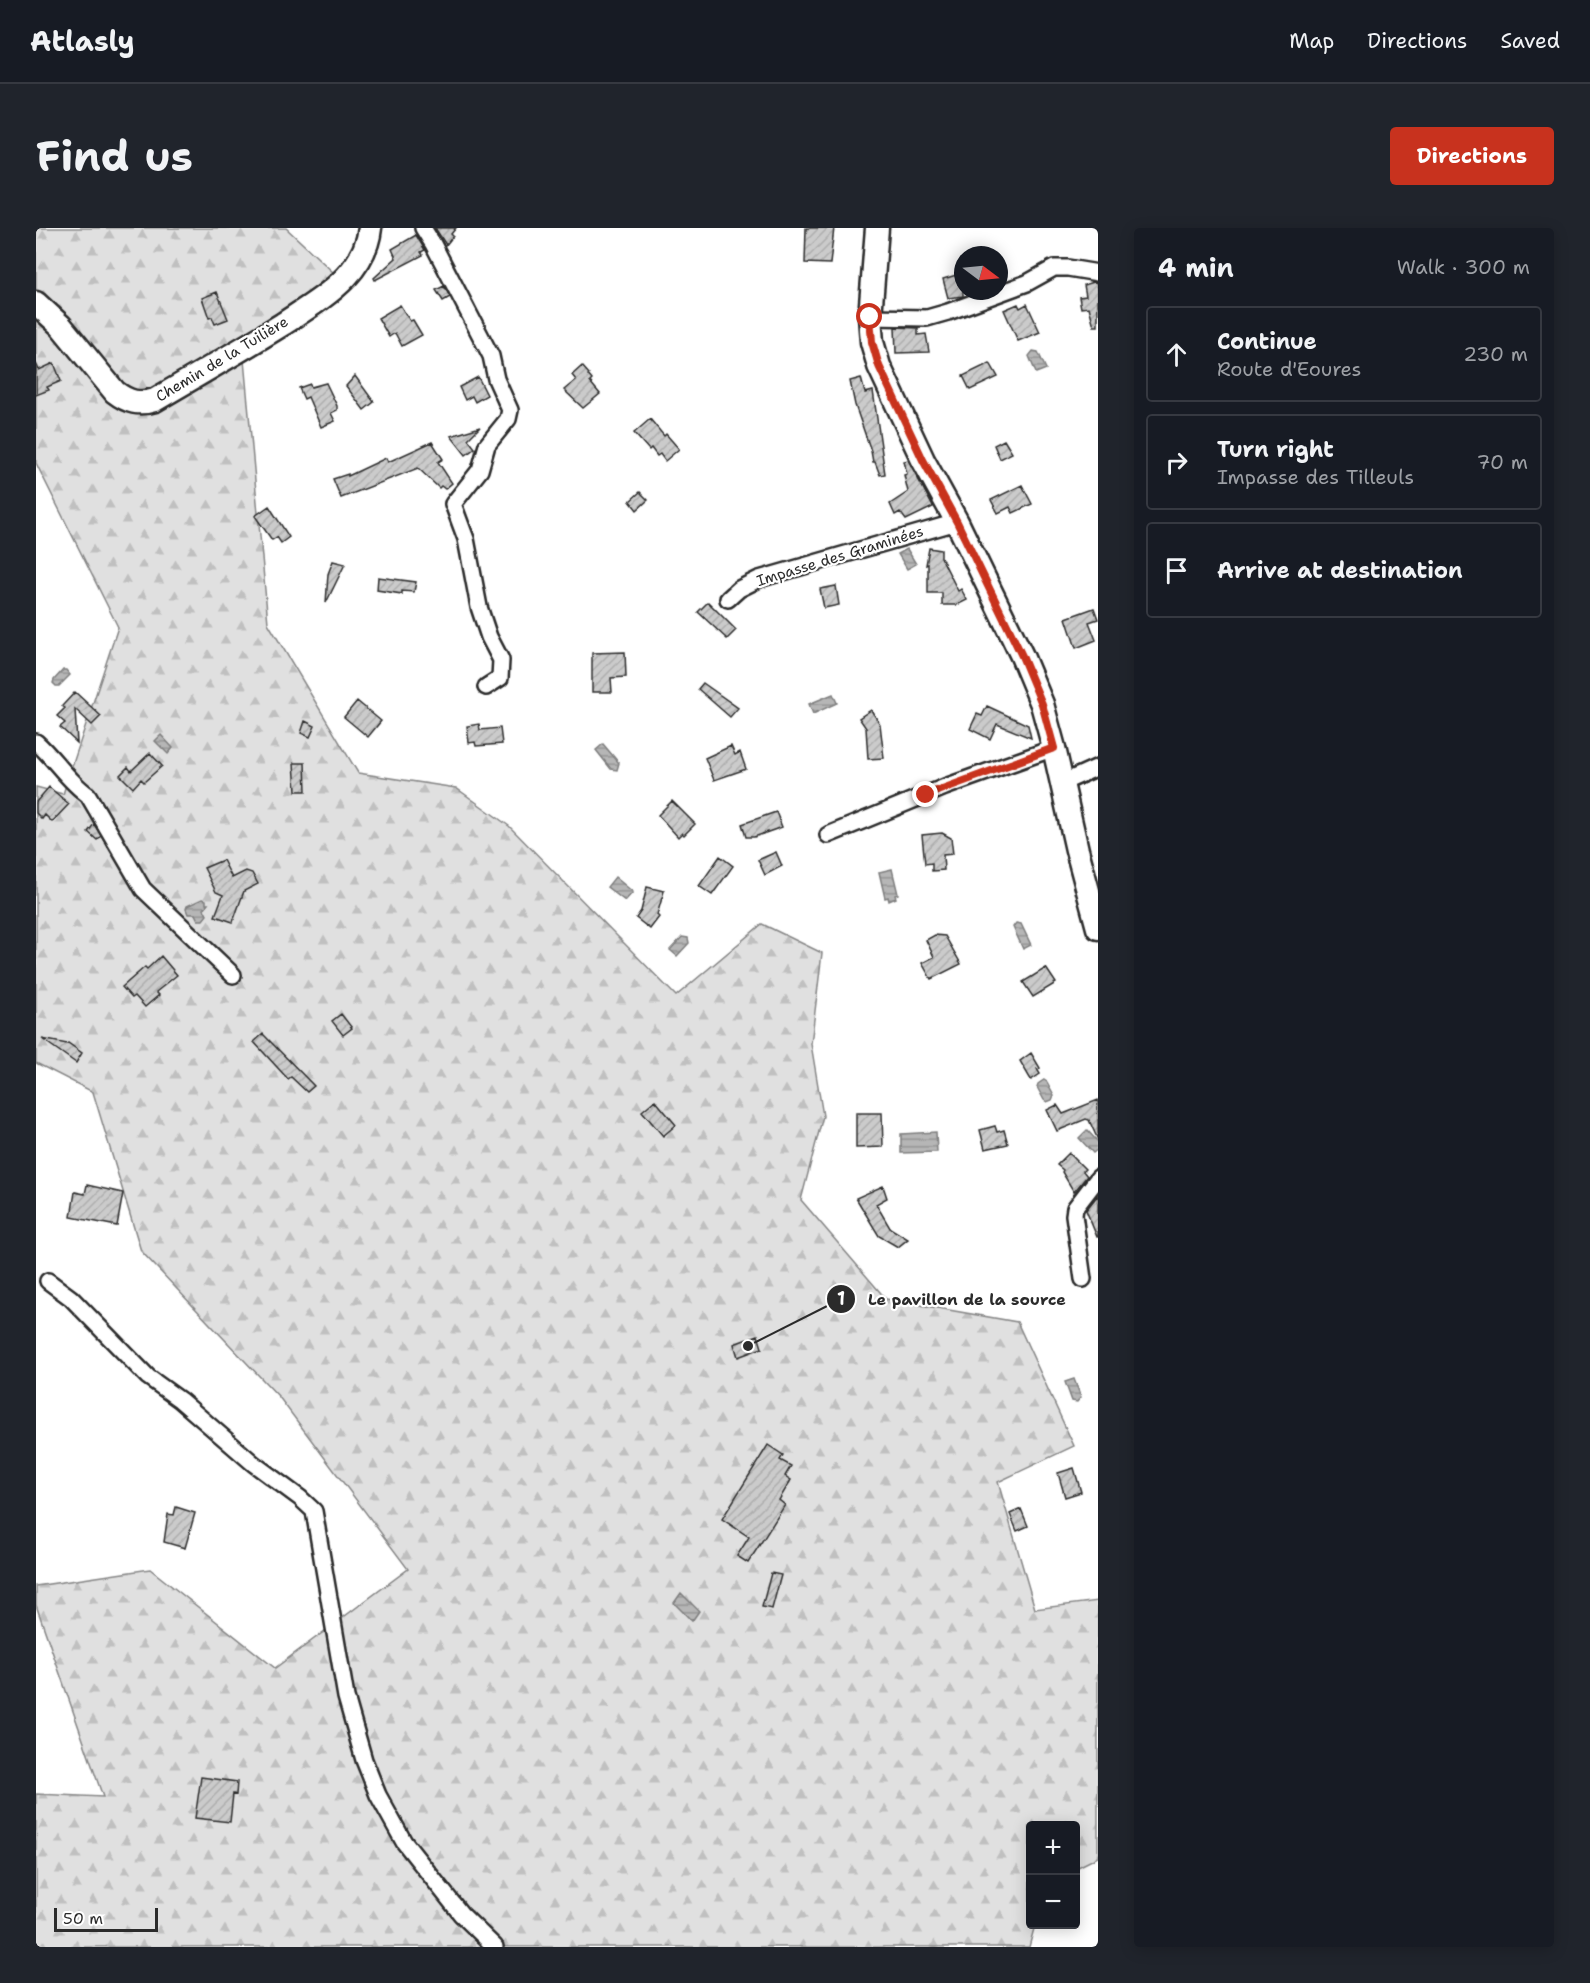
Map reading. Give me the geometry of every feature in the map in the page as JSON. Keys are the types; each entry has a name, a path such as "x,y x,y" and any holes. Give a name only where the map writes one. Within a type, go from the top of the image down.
{"street":[{"name":"Chemin de la Tuilière","path":"36,303 61,326 115,392 123,398 145,403 155,400 245,348 339,284 365,250 370,228"},
{"path":"423,228 491,356 496,379 510,410 508,418 487,445 480,470 453,504 466,539 479,607 489,638 501,660 500,678 486,687"},
{"path":"877,228 870,317 872,342 879,366 923,460 957,522 1022,656 1042,704 1098,928"},
{"path":"870,317 927,318 1026,283 1054,268 1098,273"},
{"name":"Impasse des Graminées","path":"728,599 739,589 759,579 957,522"},
{"path":"36,742 88,795 143,889 233,975"},
{"path":"828,835 945,787 1054,748"},
{"path":"1062,783 1098,767"},
{"path":"1083,1280 1075,1208 1098,1178"},
{"path":"48,1281 71,1298 148,1377 180,1400 254,1464 314,1511 346,1697 364,1760 378,1795 404,1842 461,1914 495,1947"}],"green space":[{"path":"36,228 286,228 335,274 244,360 268,623 358,773 456,788 509,826 676,996 762,924 822,953 811,1044 823,1116 801,1200 886,1299 1017,1322 1074,1446 998,1482 1035,1609 1098,1601 1098,1857 1080,1866 1080,1821 1026,1821 1026,1929 1034,1929 1029,1947 36,1947 36,1794 103,1797 36,1605 36,1586 150,1569 275,1668 408,1569 279,1397 141,1251 93,1092 36,1063 36,787 63,794 118,627 36,463"}],"shaded area":[{"path":"1033,351 1038,352 1046,369 1036,373 1029,356"},
{"path":"907,549 916,564 907,569 898,554"},
{"path":"63,670 70,675 59,686 56,686 53,683 54,680"},
{"path":"833,694 837,703 813,714 809,704"},
{"path":"161,735 173,748 168,754 155,741"},
{"path":"603,744 619,763 617,770 611,769 596,750"},
{"path":"892,869 898,894 895,895 896,898 889,901 888,897 885,898 879,872"},
{"path":"615,877 633,892 625,901 607,887"},
{"path":"202,899 208,904 204,909 207,915 203,920 198,920 195,914 188,914 186,909 187,906"},
{"path":"1016,923 1021,924 1031,945 1023,949 1013,927"},
{"path":"682,937 688,938 689,943 677,956 670,950"},
{"path":"1044,1080 1054,1095 1052,1100 1047,1102 1037,1087"},
{"path":"1087,1130 1098,1142 1098,1149 1093,1153 1079,1138"},
{"path":"936,1132 937,1152 901,1153 901,1134"},
{"path":"1074,1379 1081,1397 1077,1402 1072,1401 1065,1382"},
{"path":"681,1593 699,1611 692,1621 674,1603"}],"building":[{"path":"435,228 456,228 446,245"},
{"path":"806,228 834,228 830,264 805,263"},
{"path":"416,235 425,250 421,252 423,255 375,280 374,278 396,258 392,249"},
{"path":"954,276 954,297 948,298 943,279"},
{"path":"1097,283 1098,289 1098,326 1094,326 1089,307 1081,308 1079,297 1086,296 1084,285"},
{"path":"444,286 450,297 443,301 436,290"},
{"path":"217,292 228,319 215,324 212,317 209,318 202,298"},
{"path":"1018,304 1020,308 1027,304 1040,332 1018,341 1004,310"},
{"path":"400,305 422,335 402,346 395,333 389,337 378,318"},
{"path":"895,327 918,328 918,335 926,334 929,352 896,353"},
{"path":"36,363 39,370 54,363 61,381 47,387 49,390 36,395"},
{"path":"990,363 998,377 970,390 963,376"},
{"path":"582,366 592,380 590,382 600,394 583,408 564,390 576,380 572,375"},
{"path":"355,376 374,402 364,410 346,386"},
{"path":"478,377 487,395 475,402 472,396 465,400 459,387"},
{"path":"861,378 865,393 873,391 885,474 880,475 873,462 855,405 850,381"},
{"path":"326,383 337,410 331,413 335,421 321,427 308,397 304,399 299,388 310,384 311,387"},
{"path":"650,419 679,449 665,461 660,454 657,456 651,448 649,450 634,433"},
{"path":"480,427 468,439 475,448 466,455 451,436"},
{"path":"1004,440 1012,453 1000,459 994,445"},
{"path":"432,442 443,459 438,462 452,483 445,489 441,486 439,488 418,468 341,498 333,479 348,474 348,476 386,458 388,462"},
{"path":"908,460 933,507 906,520 900,512 895,515 890,504 908,492 904,461"},
{"path":"1022,485 1032,504 1013,513 1010,507 998,513 991,500"},
{"path":"640,492 648,500 637,510 630,501"},
{"path":"269,506 289,537 281,543 277,537 272,540 255,516"},
{"path":"929,548 941,550 941,557 958,591 961,589 967,600 957,605 942,605 942,593 928,593 928,564 926,565"},
{"path":"333,561 345,564 326,603 328,574"},
{"path":"378,577 416,582 414,592 402,591 402,594 377,590"},
{"path":"836,586 839,605 824,608 820,589"},
{"path":"708,602 736,630 727,639 698,612"},
{"path":"1094,608 1098,619 1089,622 1096,640 1076,648 1066,618"},
{"path":"625,652 626,677 611,678 612,692 592,692 592,653"},
{"path":"703,683 738,708 730,717 698,689"},
{"path":"75,692 101,716 92,725 75,709 77,743 60,727 65,723 57,716 65,708 62,706"},
{"path":"357,701 381,721 368,737 344,717"},
{"path":"987,706 1028,725 1031,738 997,724 990,739 970,729 977,714 982,716"},
{"path":"871,710 880,724 884,758 868,759 866,728 859,718"},
{"path":"305,721 315,726 310,737 301,733"},
{"path":"479,724 480,730 500,728 502,744 476,746 475,742 469,743 467,726"},
{"path":"731,746 735,755 740,752 746,769 714,780 705,758"},
{"path":"150,753 162,766 144,782 141,779 133,788 120,775 128,767 131,771"},
{"path":"294,763 305,763 306,791 296,791"},
{"path":"49,787 69,804 52,822 45,815 42,819 36,813 36,802"},
{"path":"672,801 695,824 684,835 682,833 678,837 658,815"},
{"path":"776,812 782,827 754,837 746,837 742,824"},
{"path":"94,824 101,836 97,840 88,832"},
{"path":"942,833 951,838 953,854 943,855 944,870 932,871 932,863 925,864 922,835"},
{"path":"776,852 782,866 765,875 758,860"},
{"path":"720,856 733,866 712,895 699,886"},
{"path":"223,860 232,878 246,871 252,873 258,884 244,891 233,922 215,916 223,895 216,892 204,868"},
{"path":"647,887 664,891 657,915 659,917 650,929 636,918 641,911"},
{"path":"935,935 945,936 961,964 931,979 922,963 934,957 926,940"},
{"path":"161,956 177,975 156,992 159,995 145,1007 122,987"},
{"path":"1046,968 1056,983 1033,997 1023,982"},
{"path":"341,1014 352,1028 343,1035 332,1021"},
{"path":"263,1034 314,1086 307,1092 291,1077 288,1079 254,1042"},
{"path":"42,1039 68,1043 82,1053 76,1063"},
{"path":"1031,1053 1040,1068 1037,1069 1040,1074 1031,1080 1020,1061"},
{"path":"655,1100 676,1125 663,1136 642,1111"},
{"path":"1098,1100 1098,1140 1089,1120 1086,1119 1057,1131 1047,1110 1057,1105 1063,1114"},
{"path":"856,1113 882,1113 883,1147 856,1148"},
{"path":"995,1126 997,1132 1004,1130 1008,1144 985,1149 980,1130"},
{"path":"1069,1153 1085,1169 1083,1171 1087,1176 1074,1192 1063,1170 1057,1165"},
{"path":"87,1185 123,1193 117,1226 71,1217 75,1192 85,1194"},
{"path":"883,1186 887,1198 876,1204 890,1228 908,1239 898,1247 879,1236 856,1198"},
{"path":"1098,1195 1098,1237 1097,1237 1086,1210"},
{"path":"758,1335 762,1348 738,1357 734,1344"},
{"path":"768,1445 783,1455 780,1460 791,1466 785,1476 791,1480 779,1500 785,1505 748,1563 737,1556 749,1537 722,1519"},
{"path":"1074,1468 1081,1492 1065,1497 1058,1473"},
{"path":"176,1507 195,1513 185,1548 164,1542 168,1514 174,1515"},
{"path":"1021,1509 1028,1526 1017,1531 1010,1514"},
{"path":"771,1573 781,1575 772,1609 762,1607"},
{"path":"201,1777 237,1782 236,1795 233,1794 230,1822 195,1818"}],"place":[{"name":"Le pavillon de la source","path":"748,1346"}],"route":[{"path":"870,317 872,342 879,366 923,460 957,522 1022,656 1042,704 1054,748 926,795"}]}
